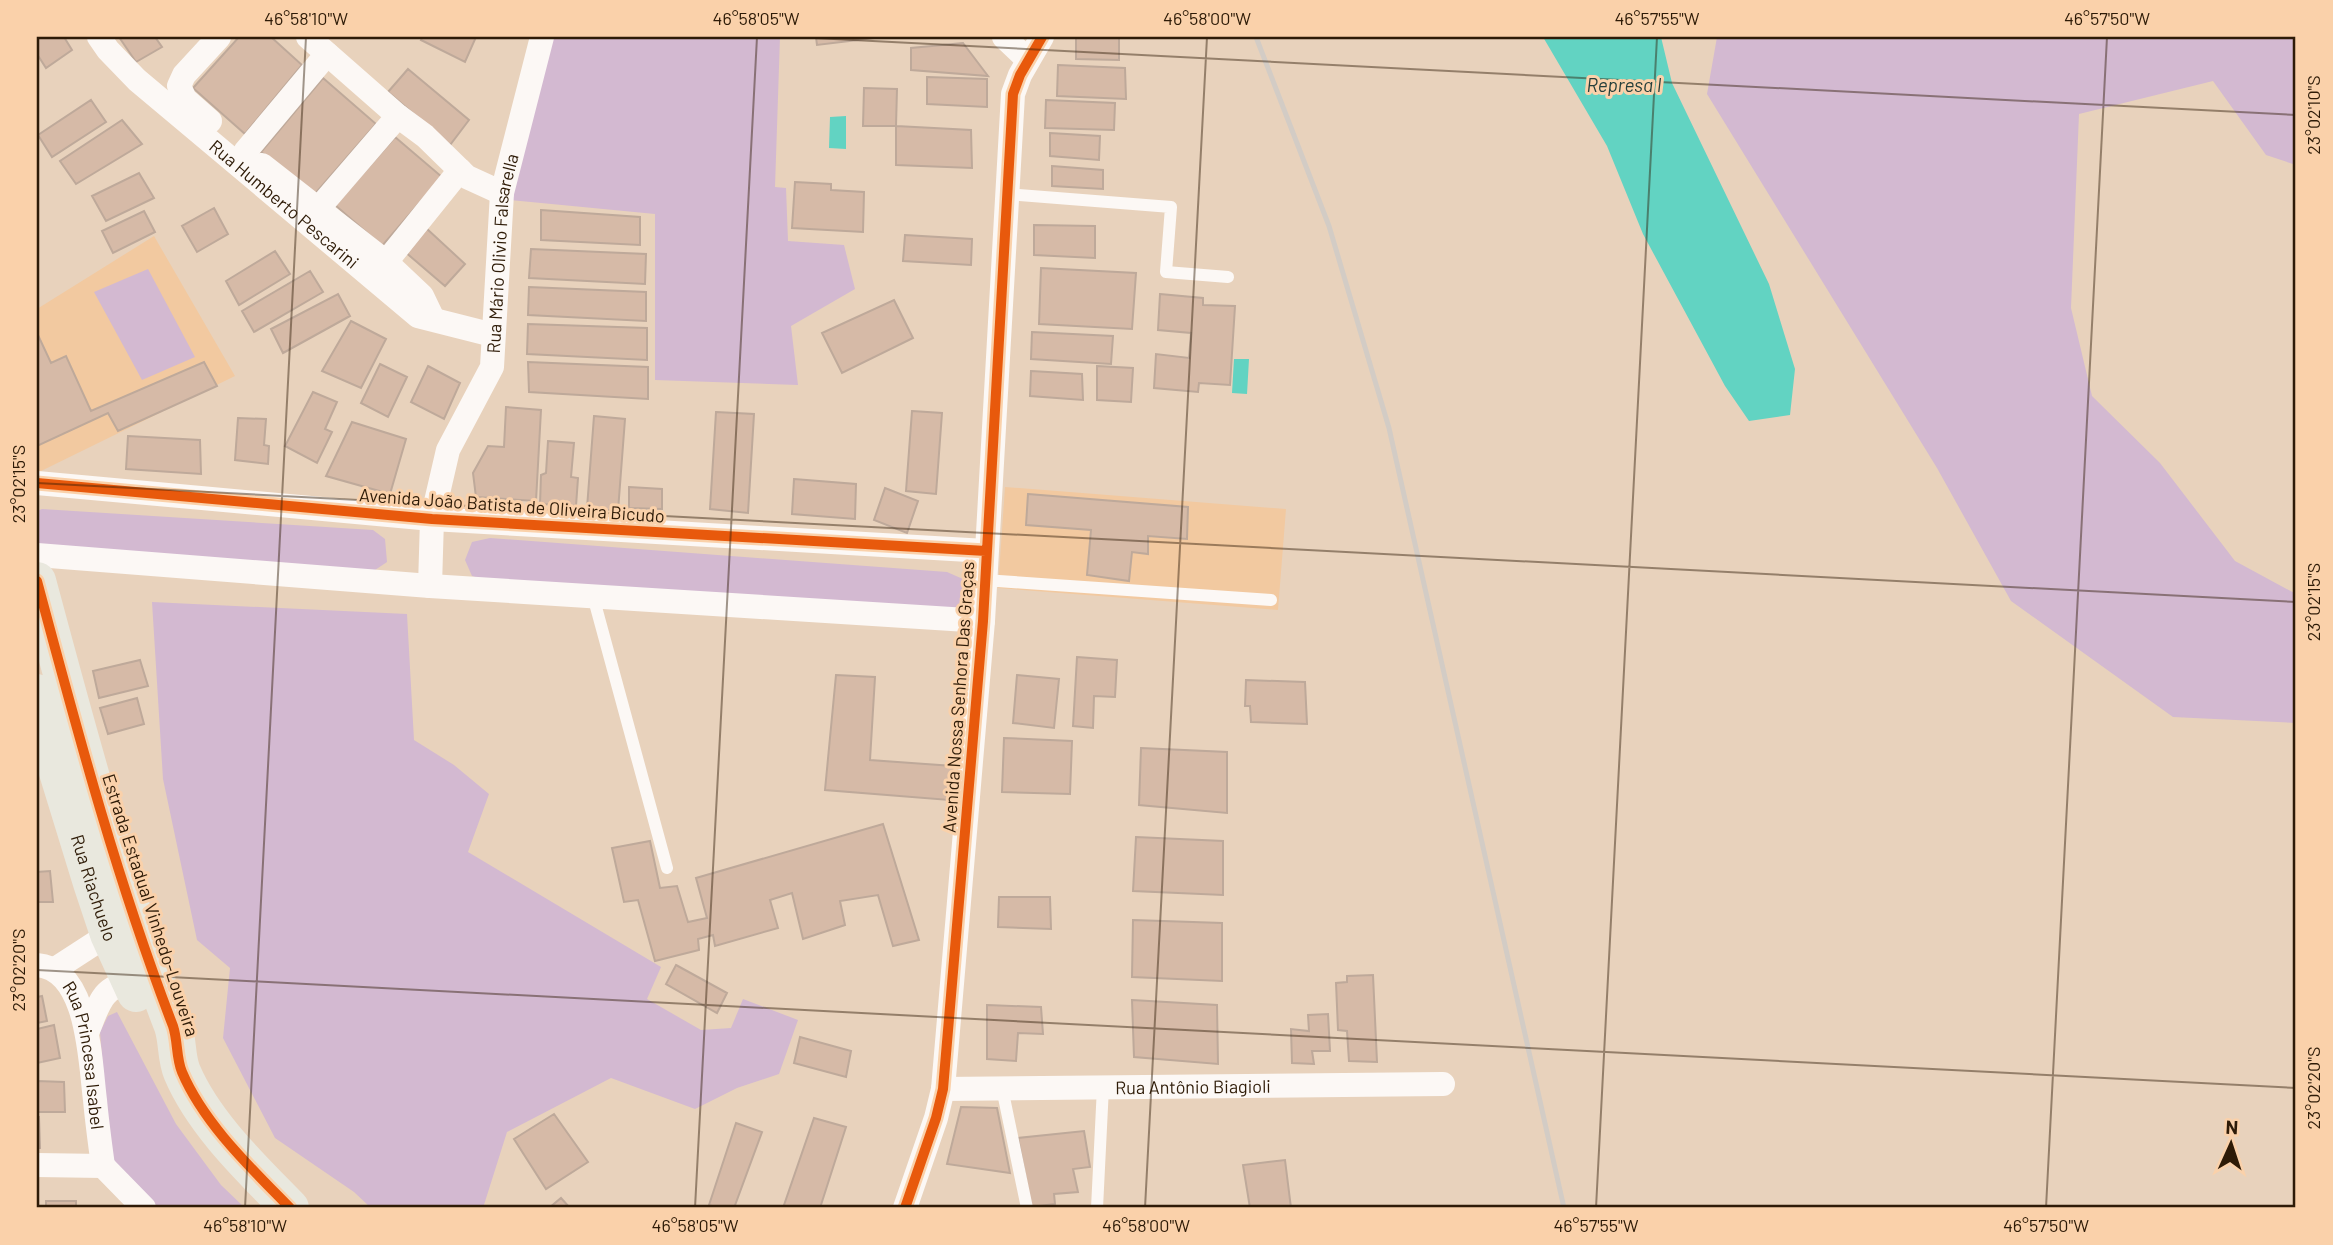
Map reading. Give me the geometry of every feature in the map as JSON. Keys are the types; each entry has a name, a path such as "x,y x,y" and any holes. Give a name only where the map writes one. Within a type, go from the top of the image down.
{"main road":[{"name":"Estrada Estadual Vinhedo-Louveira","path":"37,581 133,916 178,1043 181,1070 199,1103 236,1152 290,1208"},
{"name":"Rua Riachuelo","path":"37,693 45,756 109,934 152,1026 181,1070"}],"street":[{"name":"Rua Humberto Pescarini","path":"99,37 136,80 418,316 493,335"},
{"path":"219,37 184,75 179,86 185,99 245,152 386,262 422,296 433,319"},
{"path":"308,37 398,116 425,136 467,177 502,193"},
{"name":"Rua Mário Olivio Falsarella","path":"430,586 432,519 448,450 492,367 502,193 542,37"},
{"path":"1004,37 1028,60"},
{"name":"Avenida Nossa Senhora Das Graças","path":"905,1208 936,1118 943,1089 983,621 1013,94 1042,37"},
{"path":"245,152 327,54"},
{"path":"317,209 398,116"},
{"path":"386,262 460,170"},
{"name":"Avenida João Batista de Oliveira Bicudo","path":"37,483 432,519 986,551"},
{"path":"37,555 430,586 983,621"},
{"path":"46,967 109,934"},
{"name":"Rua Princesa Isabel","path":"46,967 66,981 76,997 87,1033 103,1166"},
{"path":"87,1033 105,994 112,987 132,984"},
{"name":"Rua Antônio Biagioli","path":"943,1089 1443,1084"},
{"path":"37,1164 103,1166 145,1208"}],"lane":[{"path":"1007,194 1171,207 1166,272 1228,277"},
{"path":"984,580 1271,600"},
{"path":"593,596 667,867"},
{"path":"1097,1208 1103,1087"},
{"path":"1002,1088 1027,1208"}],"shaded area":[{"path":"551,37 780,37 775,187 786,188 788,241 844,245 855,289 791,326 798,385 655,380 655,214 510,200"},
{"path":"1717,37 2296,37 2296,165 2266,155 2213,81 2079,114 2071,308 2092,396 2160,463 2235,561 2296,594 2296,723 2173,717 2011,601 1937,468 1707,94"},
{"path":"154,236 235,376 37,473 37,309"},
{"path":"148,269 195,357 142,380 94,292"},
{"path":"1005,487 1286,509 1278,610 998,588"},
{"path":"42,509 373,530 385,539 387,562 372,572 37,545 37,511"},
{"path":"490,538 947,572 972,583 969,612 487,581 472,576 465,560 472,542"},
{"path":"152,602 407,614 414,740 454,765 489,794 468,852 661,967 647,999 701,1030 731,1028 743,999 798,1020 779,1074 737,1088 695,1109 611,1078 507,1132 483,1208 371,1208 354,1192 275,1138 223,1038 230,968 197,940 163,779"},
{"path":"117,1012 176,1124 221,1185 245,1208 152,1208 111,1162 100,1032 108,1016"}],"water":[{"name":"Represa I","path":"1543,37 1661,37 1672,83 1769,284 1795,369 1790,415 1749,421 1725,386 1643,234 1607,146"},
{"path":"846,116 846,149 829,148 830,117"},
{"path":"1234,359 1249,359 1247,394 1232,393"}],"building":[{"path":"64,37 72,50 46,68 37,54 37,38"},
{"path":"119,37 155,37 162,47 136,62"},
{"path":"239,37 271,37 302,65 245,134 193,88"},
{"path":"423,37 476,37 465,62 421,40"},
{"path":"816,37 883,37 817,45"},
{"path":"1076,37 1119,37 1119,60 1076,59"},
{"path":"963,43 988,76 911,70 911,48"},
{"path":"1058,65 1125,68 1126,99 1057,96"},
{"path":"408,69 469,120 450,145 388,92"},
{"path":"927,77 987,79 987,107 927,104"},
{"path":"323,78 376,124 314,195 261,152"},
{"path":"864,88 897,89 896,126 863,126"},
{"path":"91,100 106,122 52,157 38,135"},
{"path":"1046,100 1115,103 1114,130 1045,128"},
{"path":"122,120 142,144 76,184 60,161"},
{"path":"896,126 971,130 972,168 896,165"},
{"path":"1050,133 1100,136 1099,160 1050,156"},
{"path":"395,137 442,177 382,246 335,205"},
{"path":"1052,166 1103,170 1103,189 1052,186"},
{"path":"139,173 154,198 106,221 92,196"},
{"path":"795,182 831,184 831,190 864,192 863,232 792,228"},
{"path":"214,208 228,234 197,252 182,226"},
{"path":"541,210 640,217 640,245 541,240"},
{"path":"144,211 155,232 113,253 102,231"},
{"path":"1034,225 1095,226 1095,258 1034,255"},
{"path":"426,228 465,264 445,286 404,251"},
{"path":"905,235 972,239 971,265 903,261"},
{"path":"531,249 646,254 645,284 529,278"},
{"path":"275,251 290,274 239,305 226,281"},
{"path":"1041,268 1136,273 1132,329 1039,324"},
{"path":"310,271 323,292 254,332 242,311"},
{"path":"529,287 646,292 646,321 528,315"},
{"path":"338,294 350,316 283,353 271,329"},
{"path":"1160,294 1203,298 1203,305 1235,306 1230,385 1199,383 1198,392 1154,388 1156,354 1189,358 1191,333 1158,330"},
{"path":"894,300 913,338 842,373 822,333"},
{"path":"351,321 386,339 361,388 322,371"},
{"path":"528,324 647,328 647,360 527,354"},
{"path":"1032,332 1113,336 1111,364 1031,359"},
{"path":"37,333 51,363 66,356 91,411 204,362 217,386 118,431 108,413 37,446"},
{"path":"528,362 648,367 648,399 529,392"},
{"path":"380,364 407,377 388,417 361,403"},
{"path":"428,366 460,383 444,419 411,402"},
{"path":"1097,366 1133,368 1131,402 1097,400"},
{"path":"1031,371 1082,374 1083,400 1030,396"},
{"path":"313,392 337,402 325,429 332,432 317,463 285,446"},
{"path":"506,407 541,410 536,501 476,497 473,473 488,446 504,447"},
{"path":"912,411 942,413 936,494 906,491"},
{"path":"716,412 754,414 748,513 710,509"},
{"path":"594,416 625,419 618,511 587,508"},
{"path":"238,418 266,419 264,445 269,446 268,464 235,460"},
{"path":"352,422 406,439 390,494 326,476"},
{"path":"128,436 200,440 201,474 126,469"},
{"path":"548,441 574,443 571,477 578,478 576,506 540,504 541,475 546,473"},
{"path":"794,479 856,484 855,519 792,514"},
{"path":"629,487 662,489 662,509 629,508"},
{"path":"885,488 918,501 907,533 874,520"},
{"path":"1028,494 1188,507 1187,539 1148,536 1148,554 1132,552 1129,581 1087,575 1091,530 1026,525"},
{"path":"1077,657 1117,660 1115,697 1094,696 1093,728 1073,726"},
{"path":"140,660 148,686 99,698 93,671"},
{"path":"836,675 875,677 870,760 953,766 949,800 825,790"},
{"path":"1017,675 1059,679 1054,728 1013,723"},
{"path":"1246,680 1305,682 1307,724 1251,722 1250,706 1245,706"},
{"path":"137,698 144,724 108,734 100,708"},
{"path":"1004,738 1072,741 1070,794 1002,792"},
{"path":"1141,748 1227,752 1227,813 1139,805"},
{"path":"883,824 919,940 893,946 878,895 840,901 845,925 803,939 792,893 770,900 778,928 715,946 713,935 698,939 699,950 655,961 638,900 624,902 612,848 650,841 660,888 677,886 688,922 707,918 696,878"},
{"path":"1136,837 1223,841 1223,895 1133,891"},
{"path":"50,871 53,902 37,902 37,872"},
{"path":"999,897 1050,897 1051,929 998,927"},
{"path":"1133,920 1222,923 1222,981 1132,977"},
{"path":"676,965 727,993 717,1013 666,984"},
{"path":"1373,975 1377,1062 1349,1061 1347,1031 1338,1030 1336,983 1347,982 1347,976"},
{"path":"42,996 47,1021 37,1023 37,997"},
{"path":"1132,1000 1217,1005 1218,1064 1134,1057"},
{"path":"987,1005 1041,1007 1043,1034 1018,1033 1016,1061 987,1059"},
{"path":"1328,1014 1330,1051 1312,1051 1314,1064 1292,1063 1291,1029 1309,1031 1308,1015"},
{"path":"54,1025 60,1058 37,1063 37,1029"},
{"path":"800,1037 851,1051 846,1077 794,1063"},
{"path":"37,1081 64,1082 65,1112 37,1112"},
{"path":"961,1107 997,1108 1010,1173 947,1164"},
{"path":"554,1114 588,1162 546,1189 514,1139"},
{"path":"39,1117 40,1148 37,1148"},
{"path":"814,1118 846,1127 820,1208 783,1208"},
{"path":"736,1123 762,1132 734,1208 718,1208 709,1205"},
{"path":"1084,1131 1090,1167 1073,1169 1078,1192 1054,1194 1055,1204 1031,1207 1018,1138"},
{"path":"1285,1160 1291,1208 1250,1208 1243,1165"},
{"path":"561,1198 570,1208 549,1208"},
{"path":"46,1201 76,1201 76,1208 46,1208"}],"railway":[{"path":"1256,37 1329,226 1389,428 1564,1208"}],"cycle path":[{"path":"905,1208 936,1118 943,1089 983,621 1013,94 1020,75 1042,37"},
{"path":"37,483 432,519 986,551"},
{"path":"37,581 116,861 173,1026 182,1072 191,1091 216,1128 290,1208"}]}
